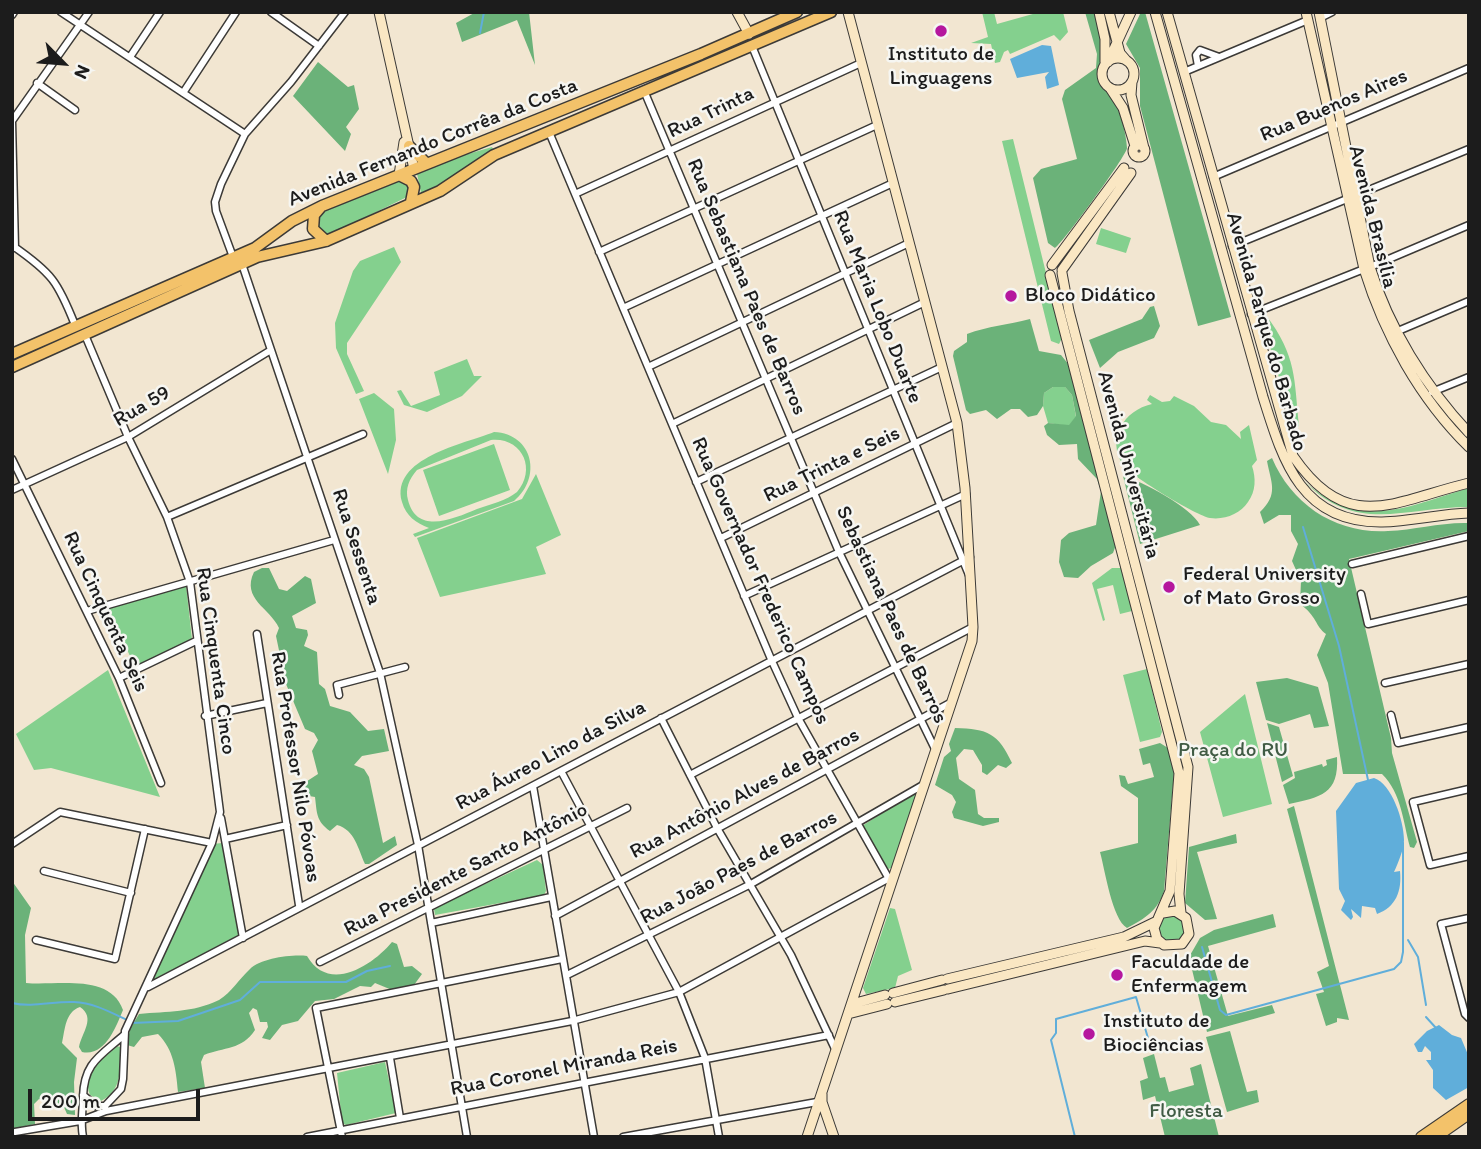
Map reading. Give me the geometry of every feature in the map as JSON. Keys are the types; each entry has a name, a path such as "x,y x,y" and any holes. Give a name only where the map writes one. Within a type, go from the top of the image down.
{"highway":[{"name":"Avenida Fernando Corrêa da Costa","path":"12,354 75,325 237,261 326,240 440,191 494,155 645,93 750,40 797,12"},
{"name":"Avenida Fernando Corrêa da Costa","path":"12,367 85,335 237,261 322,206 426,163 831,12"},
{"path":"409,146 426,163"},
{"path":"411,202 414,169"},
{"path":"399,175 411,181 414,187"},
{"path":"322,206 314,215 313,229 326,240"}],"main road":[{"path":"1421,1137 1469,1104"},
{"path":"1436,1137 1469,1115"}],"street":[{"path":"61,12 245,134"},
{"path":"75,325 61,289 49,272 15,249 12,121 89,12"},
{"path":"130,57 160,12"},
{"path":"183,93 236,12"},
{"path":"271,12 319,46"},
{"name":"Rua Sessenta","path":"345,12 245,134 215,202 271,350 380,673 418,845 467,1137"},
{"path":"379,12 414,169"},
{"path":"737,12 750,40"},
{"path":"807,1137 972,641 973,627 972,581 966,559 966,494 957,423 848,12"},
{"path":"1098,12 1105,39 1106,64"},
{"path":"1109,12 1122,57 1133,70 1131,95 1139,150 1130,167 1058,277 1051,270 1130,167"},
{"path":"1130,12 1102,75 1123,108 1139,150"},
{"name":"Avenida Parque do Barbado","path":"1156,12 1264,397 1292,475 1310,496 1330,510 1352,518 1380,522 1469,513"},
{"name":"Avenida Parque do Barbado","path":"1167,12 1293,456 1315,484 1346,503 1374,507 1403,503 1469,483"},
{"path":"1320,15 1332,12"},
{"name":"Avenida Brasília","path":"1320,15 1342,121 1367,268 1388,321 1425,397 1469,447"},
{"path":"1184,72 1307,16"},
{"name":"Avenida Brasília","path":"1307,16 1331,126 1354,198"},
{"name":"Rua Maria Lobo Duarte","path":"750,40 937,505 966,559"},
{"path":"1198,66 1196,55 1199,50 1219,57"},
{"path":"1106,64 1118,58 1128,62"},
{"name":"Rua Trinta","path":"575,194 861,63"},
{"path":"1319,64 1332,68"},
{"path":"1322,78 1332,68"},
{"name":"Rua Buenos Aires","path":"1213,177 1469,68"},
{"path":"1110,88 1125,88 1132,80"},
{"path":"37,83 75,110"},
{"name":"Rua Sebastiana Paes de Barros","path":"645,93 815,494"},
{"path":"599,252 877,125"},
{"name":"Rua Governador Frederico Campos","path":"549,132 798,718 857,825 892,877"},
{"path":"399,175 405,133"},
{"path":"1232,246 1469,149"},
{"path":"624,308 893,183"},
{"path":"1251,314 1469,225"},
{"path":"648,367 909,243"},
{"name":"Avenida Universitária","path":"890,999 1124,937 1155,922 1163,913 1170,891 1179,773 1051,270"},
{"name":"Avenida Universitária","path":"945,985 1145,941 1172,947 1186,939 1189,928 1181,913 1179,894 1188,767 1066,301 1062,272"},
{"path":"1398,331 1469,301"},
{"path":"672,424 925,302"},
{"name":"Avenida Brasília","path":"1388,321 1398,331 1432,392 1469,433"},
{"name":"Rua Cinquenta Cinco","path":"85,335 128,437 167,517 190,582 205,716 220,812 212,843 125,1033"},
{"name":"Rua 59","path":"12,490 128,437 271,350"},
{"path":"696,482 942,367"},
{"path":"1432,392 1469,377"},
{"name":"Rua Trinta e Seis","path":"720,538 957,423"},
{"path":"167,517 363,435"},
{"name":"Rua Cinquenta Seis","path":"12,459 119,678 161,783"},
{"name":"Sebastiana Paes de Barros","path":"815,494 866,610 936,751"},
{"path":"744,596 937,505 966,494"},
{"path":"1352,564 1469,536"},
{"path":"87,611 334,540"},
{"name":"Rua Áureo Lino da Silva","path":"148,986 966,559"},
{"path":"1361,594 1368,624 1469,600"},
{"path":"690,775 973,627"},
{"name":"Rua Professor Nilo Póvoas","path":"257,634 299,905"},
{"path":"119,678 196,640"},
{"path":"1385,684 1469,664"},
{"path":"339,695 337,685 405,667"},
{"name":"Rua Antônio Alves de Barros","path":"555,916 952,702"},
{"path":"205,716 267,703"},
{"path":"1391,715 1398,743 1469,727"},
{"path":"662,718 717,828 779,937 836,1051"},
{"path":"561,771 679,992 705,1058 719,1137"},
{"name":"Rua João Paes de Barros","path":"567,975 751,884 925,785"},
{"path":"533,786 594,1137"},
{"path":"1469,789 1413,802 1430,865 1469,856"},
{"name":"Rua Presidente Santo Antônio","path":"320,962 627,808"},
{"path":"12,844 60,812 212,843"},
{"path":"220,812 243,938"},
{"path":"225,839 287,825"},
{"path":"36,940 115,959 145,830"},
{"path":"44,872 131,893"},
{"path":"15,1132 80,1122 106,1109 329,1070 451,1043 572,1021 679,992 892,877"},
{"path":"431,923 551,897"},
{"path":"1163,913 1181,913"},
{"path":"1469,918 1441,924 1465,1014 1469,1018"},
{"path":"1155,922 1155,934 1161,943"},
{"path":"342,1133 316,1008 562,959"},
{"path":"852,1004 890,999"},
{"path":"848,1014 890,999"},
{"name":"Rua Coronel Miranda Reis","path":"307,1137 342,1133 462,1105 584,1084 828,1032 835,1034 843,1030"},
{"path":"106,1109 121,1089 125,1033"},
{"path":"83,1137 80,1122 83,1077 89,1066 125,1033"},
{"path":"390,1058 400,1118"},
{"path":"824,1082 822,1102 834,1137"},
{"path":"83,1095 96,1106 106,1109"},
{"path":"623,1137 716,1118 817,1102"}],"green space":[{"path":"476,12 529,12 535,65 517,20 462,42 456,23"},
{"path":"982,12 994,12 997,24 1040,12 1063,12 1068,32 1060,41 1054,35 1010,54 1008,50 1004,52 1000,62 995,63 991,44 971,43 988,37"},
{"path":"1085,12 1095,12 1104,42 1099,79 1118,105 1127,148 1094,199 1055,248 1048,243 1033,178 1041,169 1077,159 1062,99 1065,90 1096,68 1097,54"},
{"path":"1145,12 1231,317 1198,326 1140,106 1140,68 1126,44 1140,14"},
{"path":"318,62 348,87 354,85 359,109 346,127 351,134 345,151 293,96"},
{"path":"1013,139 1062,338 1059,344 1051,341 1002,141"},
{"path":"492,147 494,151 446,182 421,193 416,169"},
{"path":"398,178 410,184 407,197 327,236 323,235 314,220 317,215"},
{"path":"1101,228 1131,238 1126,253 1096,244"},
{"path":"394,247 401,262 347,343 347,354 364,391 356,394 336,348 335,323 353,271 360,261"},
{"path":"1154,306 1160,326 1154,338 1118,352 1100,368 1089,340 1142,319 1150,307"},
{"path":"1266,315 1284,343 1292,368 1299,426 1294,429 1261,316"},
{"path":"1030,319 1039,351 1061,355 1069,365 1117,542 1113,553 1091,566 1078,578 1064,577 1059,562 1061,540 1069,533 1096,525 1101,491 1097,479 1078,459 1077,444 1059,445 1047,435 1044,426 1048,423 1069,425 1076,416 1072,395 1065,387 1053,387 1044,393 1043,406 1037,415 1028,417 1020,409 1011,409 997,419 986,410 970,414 966,410 953,356 954,351 967,342 967,334"},
{"path":"467,359 474,376 482,376 462,396 427,412 404,405 397,391 401,390 411,406 440,395 434,372"},
{"path":"1053,387 1065,387 1072,395 1076,417 1069,426 1048,423 1043,406 1044,393"},
{"path":"374,393 394,409 396,440 388,474 359,399"},
{"path":"1150,395 1162,402 1170,401 1174,396 1194,406 1211,422 1226,425 1241,439 1240,432 1249,425 1257,460 1252,466 1255,480 1253,493 1241,510 1221,518 1203,516 1151,486 1123,465 1118,455 1117,436 1133,412 1152,404 1147,400"},
{"path":"494,432 518,440 530,459 531,470 523,492 514,501 415,537 413,534 429,528 412,518 404,507 401,487 407,474 432,455","holes":["491,440 502,440 518,449 526,465 526,474 517,492 503,500 448,520 428,521 419,518 407,496 407,488 417,470"]},
{"path":"494,444 510,490 439,516 423,470"},
{"path":"1272,458 1291,490 1304,503 1334,522 1369,531 1469,523 1469,531 1349,559 1391,738 1392,753 1417,842 1414,848 1410,847 1398,799 1382,774 1343,774 1328,683 1317,655 1326,634 1300,604 1301,581 1292,561 1298,544 1291,531 1291,515 1279,515 1264,524 1260,512 1272,494 1267,461"},
{"path":"536,474 561,535 536,547 546,574 440,597 417,538 522,499"},
{"path":"1123,476 1142,483 1177,503 1200,525 1140,544"},
{"path":"1304,481 1325,497 1364,511 1404,508 1469,488 1468,507 1402,513 1362,513 1343,508 1324,498"},
{"path":"269,568 279,589 287,591 305,576 311,579 316,603 292,616 296,628 307,630 304,646 317,652 319,684 325,689 330,706 350,712 368,731 384,729 389,751 362,756 354,765 364,769 369,777 383,843 395,836 397,845 369,864 365,864 348,831 337,825 330,831 322,824 315,797 297,794 298,787 318,774 312,751 318,740 314,733 305,729 286,684 276,636 279,628 258,603 251,589 254,572"},
{"path":"1112,568 1121,568 1132,611 1120,614 1113,585 1097,589 1105,620 1103,621 1092,583"},
{"path":"186,585 192,639 135,667 108,608"},
{"path":"1147,669 1162,732 1160,737 1140,742 1123,675"},
{"path":"108,670 160,797 51,768 34,770 16,734"},
{"path":"1287,678 1318,687 1329,726 1314,728 1310,714 1279,724 1266,720 1256,682"},
{"name":"Praça do RU","path":"1245,694 1272,804 1223,817 1200,732"},
{"path":"1267,723 1279,727 1293,776 1282,782"},
{"path":"955,728 991,735 1002,745 1012,763 1006,768 998,765 987,775 982,772 982,765 973,750 964,749 956,758 959,779 975,790 978,814 984,818 999,818 999,822 983,826 954,818 952,812 956,802 952,795 935,785 944,757 951,751 949,744"},
{"path":"1160,743 1168,748 1174,773 1164,891 1150,913 1127,928 1113,905 1100,852 1138,843 1138,798 1121,786 1119,775 1125,776 1128,784 1154,777 1150,763 1143,765 1139,749"},
{"path":"1337,757 1335,779 1326,792 1289,804 1283,785 1295,778 1294,772 1322,764 1323,767 1327,765 1326,760"},
{"path":"918,790 894,867 888,869 862,826"},
{"path":"1294,806 1349,1020 1337,1018 1337,1022 1326,1026 1316,994 1324,992 1317,972 1329,966 1287,809"},
{"path":"1236,834 1237,843 1197,852 1217,919 1205,920 1185,903 1189,847"},
{"path":"222,843 240,935 153,980 213,844"},
{"path":"537,860 543,865 546,891 544,895 435,915 434,909 440,905"},
{"path":"12,881 31,908 25,935 26,983 95,986 116,998 123,1010 108,1039 97,1050 90,1052 82,1052 79,1047 88,1021 85,1011 80,1007 69,1017 62,1043 77,1058 74,1082 75,1115 67,1114 63,1105 53,1105 39,1099 34,1104 35,1124 12,1129"},
{"path":"890,908 895,909 912,970 898,976 895,988 866,994 863,988"},
{"path":"1172,914 1182,918 1186,928 1182,938 1172,942 1162,938 1158,928 1162,918"},
{"path":"1273,914 1276,927 1208,946 1228,1016 1272,1005 1275,1013 1207,1032 1189,957 1200,938 1214,930"},
{"path":"392,942 397,944 404,967 412,966 422,974 414,985 392,990 375,983 371,987 360,986 334,999 315,1001 298,1021 282,1025 270,1040 262,1038 268,1027 267,1022 260,1022 257,1010 253,1008 249,1013 255,1030 250,1036 238,1045 204,1055 201,1062 205,1088 178,1092 171,1054 158,1034 142,1037 134,1047 127,1045 130,1029 139,1014 189,1009 219,1000 250,969 262,962 286,956 307,956 316,967 327,973 339,974 363,967"},
{"path":"1230,1031 1247,1092 1257,1090 1259,1102 1227,1112 1206,1037"},
{"path":"117,1046 120,1047 120,1063 117,1085 101,1101 90,1095 88,1080 94,1067"},
{"name":"Floresta","path":"1154,1054 1160,1078 1165,1077 1169,1092 1194,1085 1190,1068 1201,1064 1219,1137 1165,1137 1155,1096 1143,1100 1140,1081 1148,1078 1143,1058"},
{"path":"385,1062 396,1113 346,1125 342,1123 337,1073"}],"water":[{"path":"1042,45 1051,46 1059,85 1047,89 1045,77 1049,72 1017,78 1010,59"},
{"path":"1374,778 1391,795 1402,823 1404,844 1394,872 1400,871 1400,885 1393,903 1384,911 1377,914 1375,908 1362,906 1361,918 1351,909 1351,920 1341,910 1345,901 1339,889 1336,811 1356,783"},
{"path":"1439,1025 1461,1038 1469,1057 1469,1087 1446,1100 1433,1088 1433,1070 1426,1060 1431,1060 1431,1052 1425,1046 1422,1052 1418,1052 1414,1044 1427,1031"}],"waterway":[{"path":"480,33 484,12"},
{"path":"1303,527 1339,646 1368,780"},
{"path":"1202,947 1220,1010 1226,1015 1394,969 1401,962 1403,952 1403,843"},
{"path":"1408,940 1418,957 1426,1005"},
{"path":"132,1023 178,1021 240,1000 260,982 346,982 367,971 390,966"},
{"path":"1075,1137 1051,1040 1056,1033 1056,1019 1136,997 1150,1045"},
{"path":"12,1003 88,1004 127,1020"},
{"path":"1426,1017 1436,1028"}],"place":[{"name":"Instituto de Linguagens","path":"941,31"},
{"name":"Bloco Didático","path":"1011,296"},
{"name":"Federal University of Mato Grosso","path":"1169,587"},
{"name":"Faculdade de Enfermagem","path":"1117,975"},
{"name":"Instituto de Biociências","path":"1089,1034"}]}
